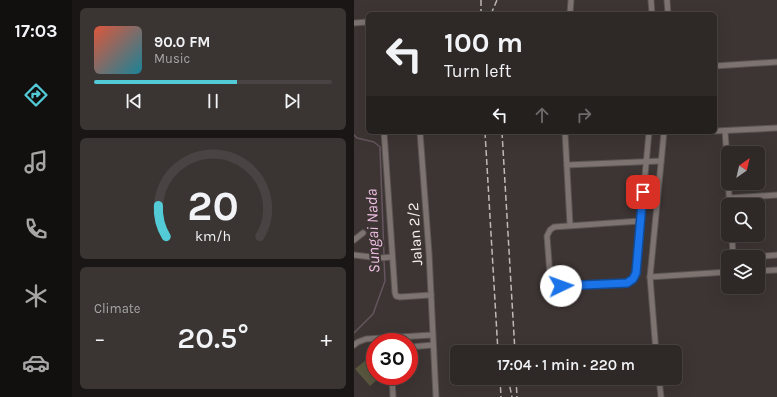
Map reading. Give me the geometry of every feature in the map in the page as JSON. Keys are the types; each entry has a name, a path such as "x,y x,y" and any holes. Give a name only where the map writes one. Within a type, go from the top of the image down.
{"street":[{"path":"570,12 571,0"},
{"path":"651,0 652,12"},
{"path":"667,0 668,12"},
{"path":"354,23 366,22"},
{"path":"717,66 777,62"},
{"path":"717,130 777,128"},
{"path":"725,131 726,146"},
{"path":"384,134 389,257 395,293 396,296 400,297 431,295"},
{"name":"Jalan 2/2","path":"420,134 436,397"},
{"path":"565,134 570,225"},
{"path":"640,221 554,227 550,230 547,236 550,276 554,284 561,286 627,283 633,279 636,273 649,134"},
{"path":"655,345 650,277 664,134"},
{"path":"567,165 661,161"},
{"path":"729,190 730,198 777,194"},
{"path":"354,240 363,233"},
{"path":"354,255 380,258 389,257"},
{"path":"765,256 777,255"},
{"path":"765,271 777,270"},
{"path":"650,277 721,272"},
{"path":"418,337 432,335"},
{"path":"354,345 366,339"},
{"path":"418,346 433,345"},
{"path":"392,385 393,397"},
{"path":"660,385 661,397"}],"shaded area":[{"path":"366,360 366,381 355,369"}],"waterway":[{"name":"Sungai Nada","path":"354,135 357,138 374,142 380,147 384,256"},
{"name":"Sungai Nada","path":"354,333 373,314 385,281 384,260"}],"railway":[{"path":"481,0 481,12"},
{"path":"492,12 497,0"},
{"path":"485,134 498,345"},
{"path":"502,134 515,345"},
{"path":"500,385 501,397"},
{"path":"509,385 512,397"},
{"path":"516,385 517,397"}],"route":[{"path":"561,286 627,283 633,279 636,273 643,192"}]}
